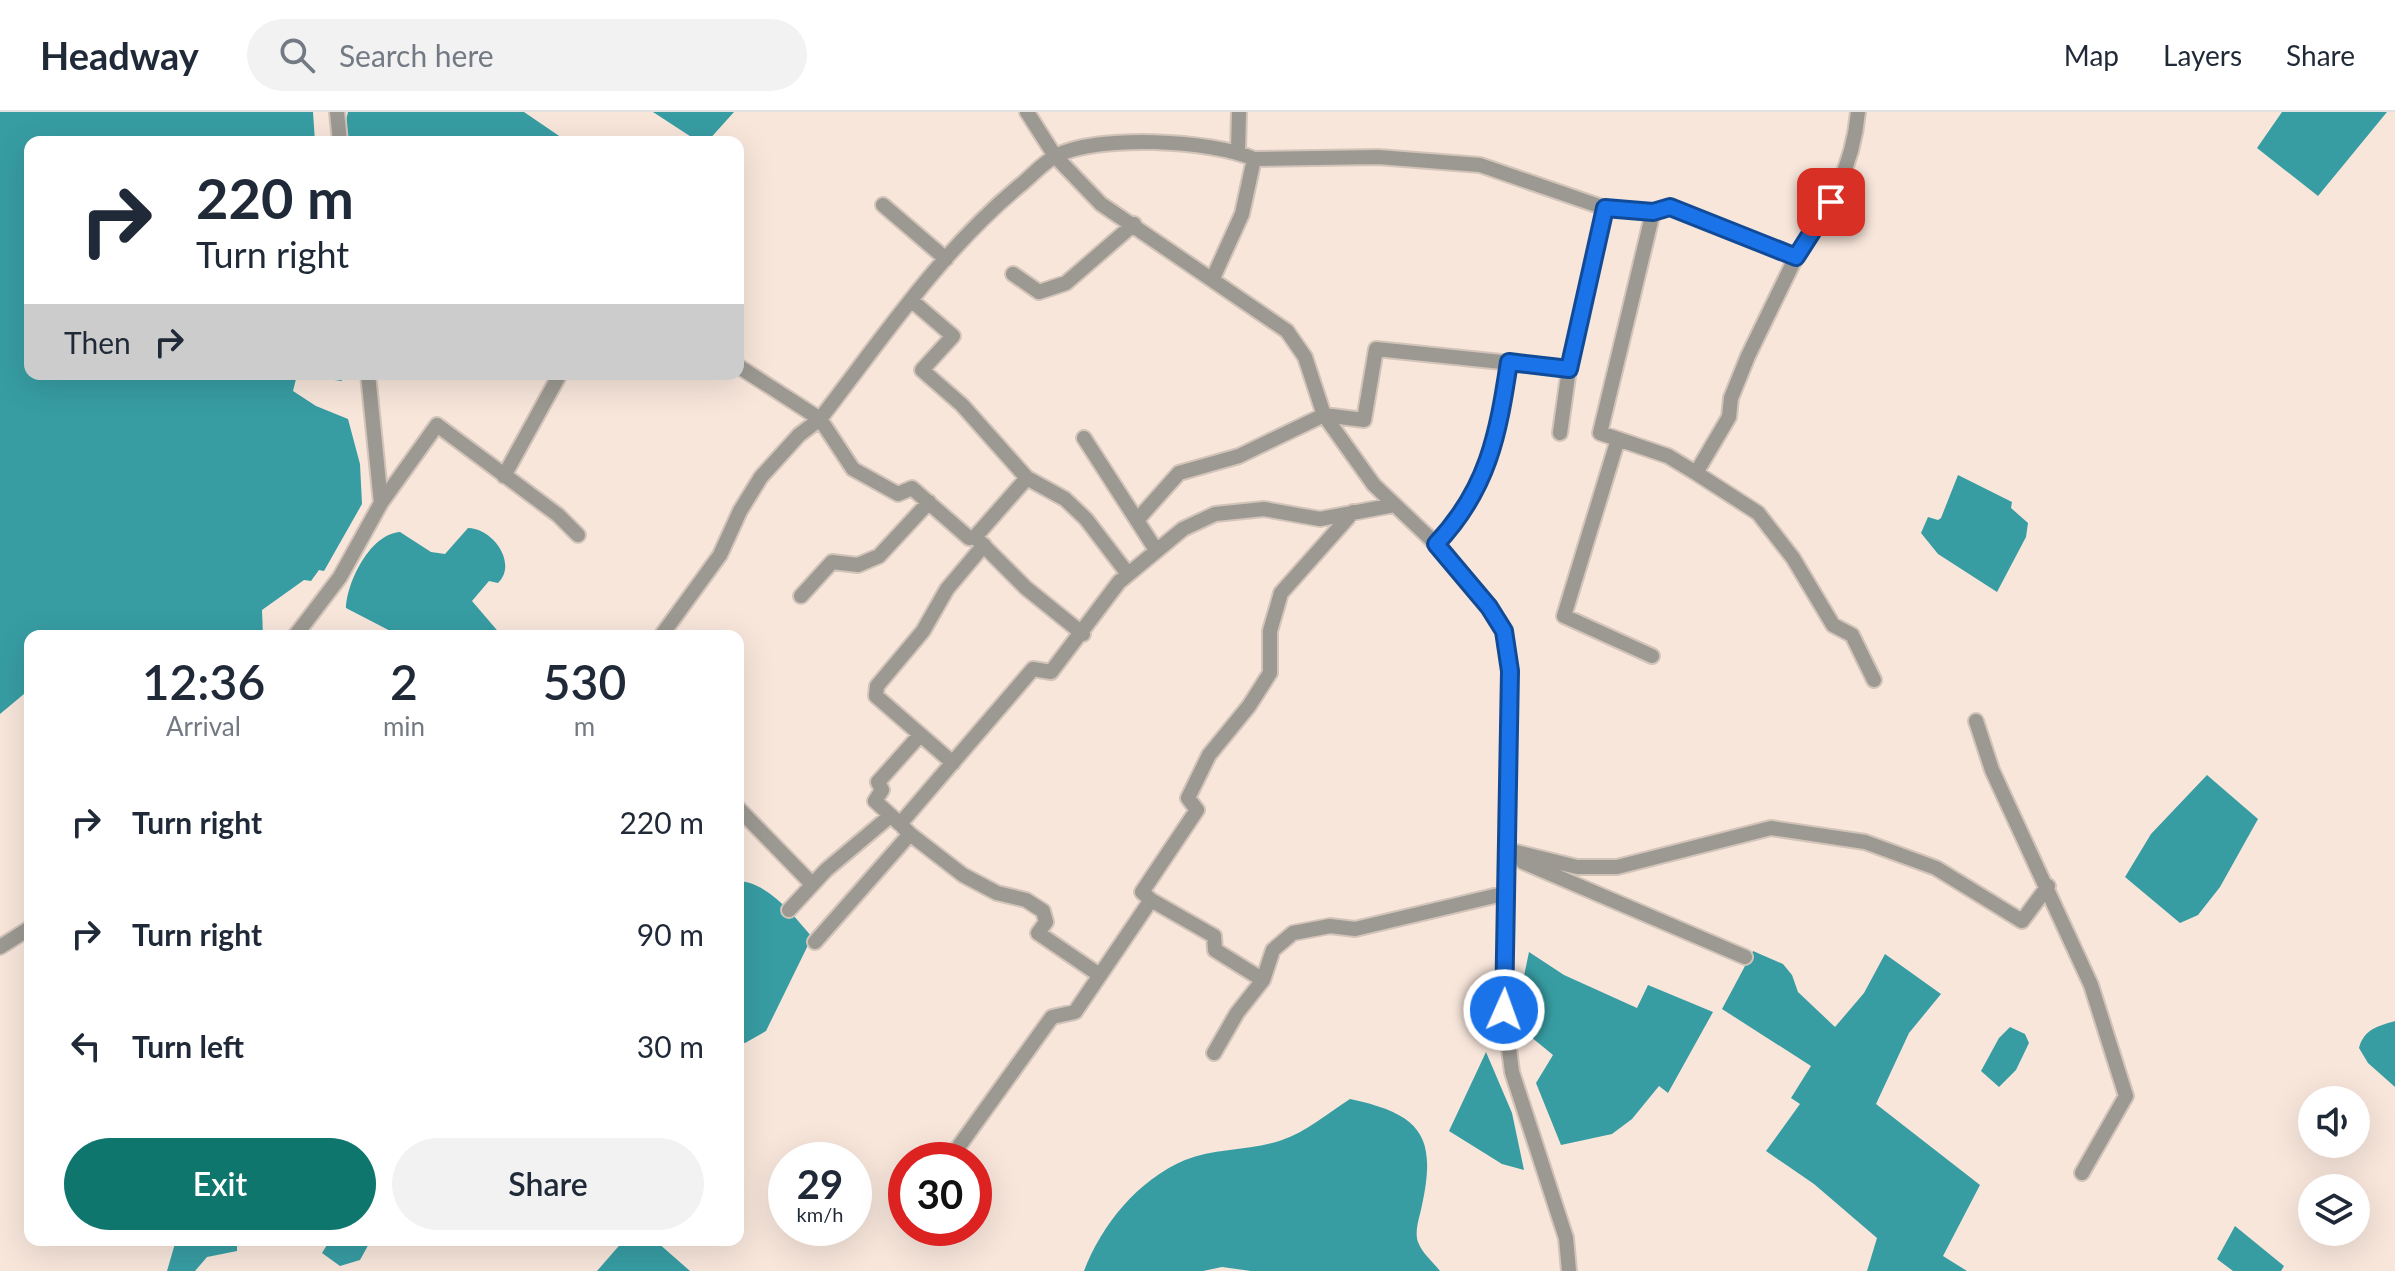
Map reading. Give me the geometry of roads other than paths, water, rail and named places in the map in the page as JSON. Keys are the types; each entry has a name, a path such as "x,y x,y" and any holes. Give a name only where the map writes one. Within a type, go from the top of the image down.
{"street":[{"path":"337,112 339,136"},
{"path":"1027,112 1055,156 1101,204 1287,331 1305,357 1324,415 1374,485 1436,544 1489,607 1504,631 1510,671 1504,1010 1512,1072 1566,1238 1569,1271"},
{"path":"1238,152 1239,112"},
{"path":"1696,473 1729,417 1731,398 1748,356 1796,257 1821,222 1842,182 1855,143 1858,112"},
{"path":"665,630 720,555 740,511 761,477 799,435 820,419 946,259 984,216 1055,156 1079,148 1168,141 1238,152 1254,159 1378,157 1480,165 1605,208 1653,212 1670,207 1796,257"},
{"path":"1213,278 1242,214 1254,159"},
{"path":"883,205 946,259"},
{"path":"1560,433 1569,369 1605,208"},
{"path":"1653,212 1600,433 1668,456 1758,513 1793,558 1833,625 1852,635 1874,680"},
{"path":"1013,274 1039,292 1057,286 1134,224"},
{"path":"911,300 953,336 922,370 962,405 1027,478 1065,499 1086,519 1128,574"},
{"path":"1138,519 1179,473 1239,456 1324,415 1364,420 1376,349 1569,369"},
{"path":"1436,544 1460,518 1478,490 1501,414 1509,362"},
{"path":"744,370 820,419 853,469 898,494 912,488 969,538 980,541 1026,588 1083,634"},
{"path":"369,380 381,503"},
{"path":"504,476 557,380"},
{"path":"300,630 340,577 381,503 437,425 558,515 578,535"},
{"path":"1084,438 1156,550"},
{"path":"1618,439 1564,616 1652,656"},
{"path":"953,763 876,696 877,686 923,631 947,589 1027,478"},
{"path":"801,596 832,562 858,565 879,556 929,502"},
{"path":"815,942 900,825 1033,669 1051,672 1128,574 1183,529 1215,514 1264,509 1320,519 1394,505"},
{"path":"1263,980 1215,950 1214,936 1142,892 1197,810 1188,798 1209,755 1249,706 1270,673 1270,631 1281,593 1353,512"},
{"path":"1976,721 1992,770 2091,985 2126,1096 2082,1173"},
{"path":"920,735 878,782 882,790 875,801 963,875 997,893 1026,900 1043,911 1046,922 1038,933 1098,974"},
{"path":"744,814 812,884"},
{"path":"789,910 812,884 900,825"},
{"path":"1508,853 1577,867 1617,867 1771,828 1865,842 1936,868 2022,921 2048,886"},
{"path":"1508,853 1745,957"},
{"path":"1214,1053 1237,1013 1263,980 1273,950 1293,933 1330,926 1355,929 1507,893"},
{"path":"962,1142 1052,1017 1075,1012 1151,900"},
{"path":"0,947 24,932"}],"water":[{"path":"0,112 313,112 315,136 24,136 24,380 296,380 293,391 316,406 348,419 360,464 362,504 324,571 319,570 311,581 304,580 262,610 263,630 24,630 24,694 0,714"},
{"path":"348,112 524,112 559,136 342,136"},
{"path":"653,112 734,112 712,136 690,136"},
{"path":"2282,112 2387,112 2318,196 2257,148"},
{"path":"1958,475 2012,502 2011,508 2028,523 2026,537 1997,592 1938,554 1921,533 1928,517 1941,518"},
{"path":"468,528 486,534 500,548 505,566 503,575 498,583 489,581 472,601 497,630 388,630 346,608 351,585 362,561 379,541 389,535 400,532 431,552 445,554"},
{"path":"2207,775 2258,819 2220,887 2198,915 2180,923 2125,877 2151,834"},
{"path":"744,882 770,894 789,910 812,937 766,1031 745,1043"},
{"path":"1753,951 1783,964 1792,975 1798,992 1835,1027 1864,993 1885,954 1941,994 1909,1033 1876,1104 1980,1185 1943,1256 1967,1271 1867,1271 1877,1238 1814,1184 1766,1151 1800,1104 1791,1098 1811,1066 1722,1009"},
{"path":"1529,952 1564,975 1637,1008 1648,985 1713,1012 1668,1093 1659,1086 1632,1119 1612,1134 1561,1145 1536,1083 1553,1055 1525,1032 1520,995"},
{"path":"2395,1021 2395,1087 2368,1063 2359,1048 2368,1032"},
{"path":"2010,1027 2025,1034 2029,1043 2016,1070 1999,1087 1981,1071 1999,1038"},
{"path":"1486,1052 1512,1113 1524,1170 1502,1164 1449,1131"},
{"path":"1350,1099 1393,1112 1408,1121 1425,1145 1426,1181 1417,1238 1422,1250 1440,1271 1251,1271 1222,1267 1203,1271 1084,1271 1111,1220 1152,1179 1197,1156 1291,1137"},
{"path":"2235,1226 2284,1266 2281,1271 2233,1271 2217,1259"},
{"path":"174,1246 237,1246 237,1251 207,1257 195,1271 167,1271"},
{"path":"326,1246 368,1246 360,1260 340,1266 322,1253"},
{"path":"619,1246 662,1246 690,1271 597,1271"}]}
